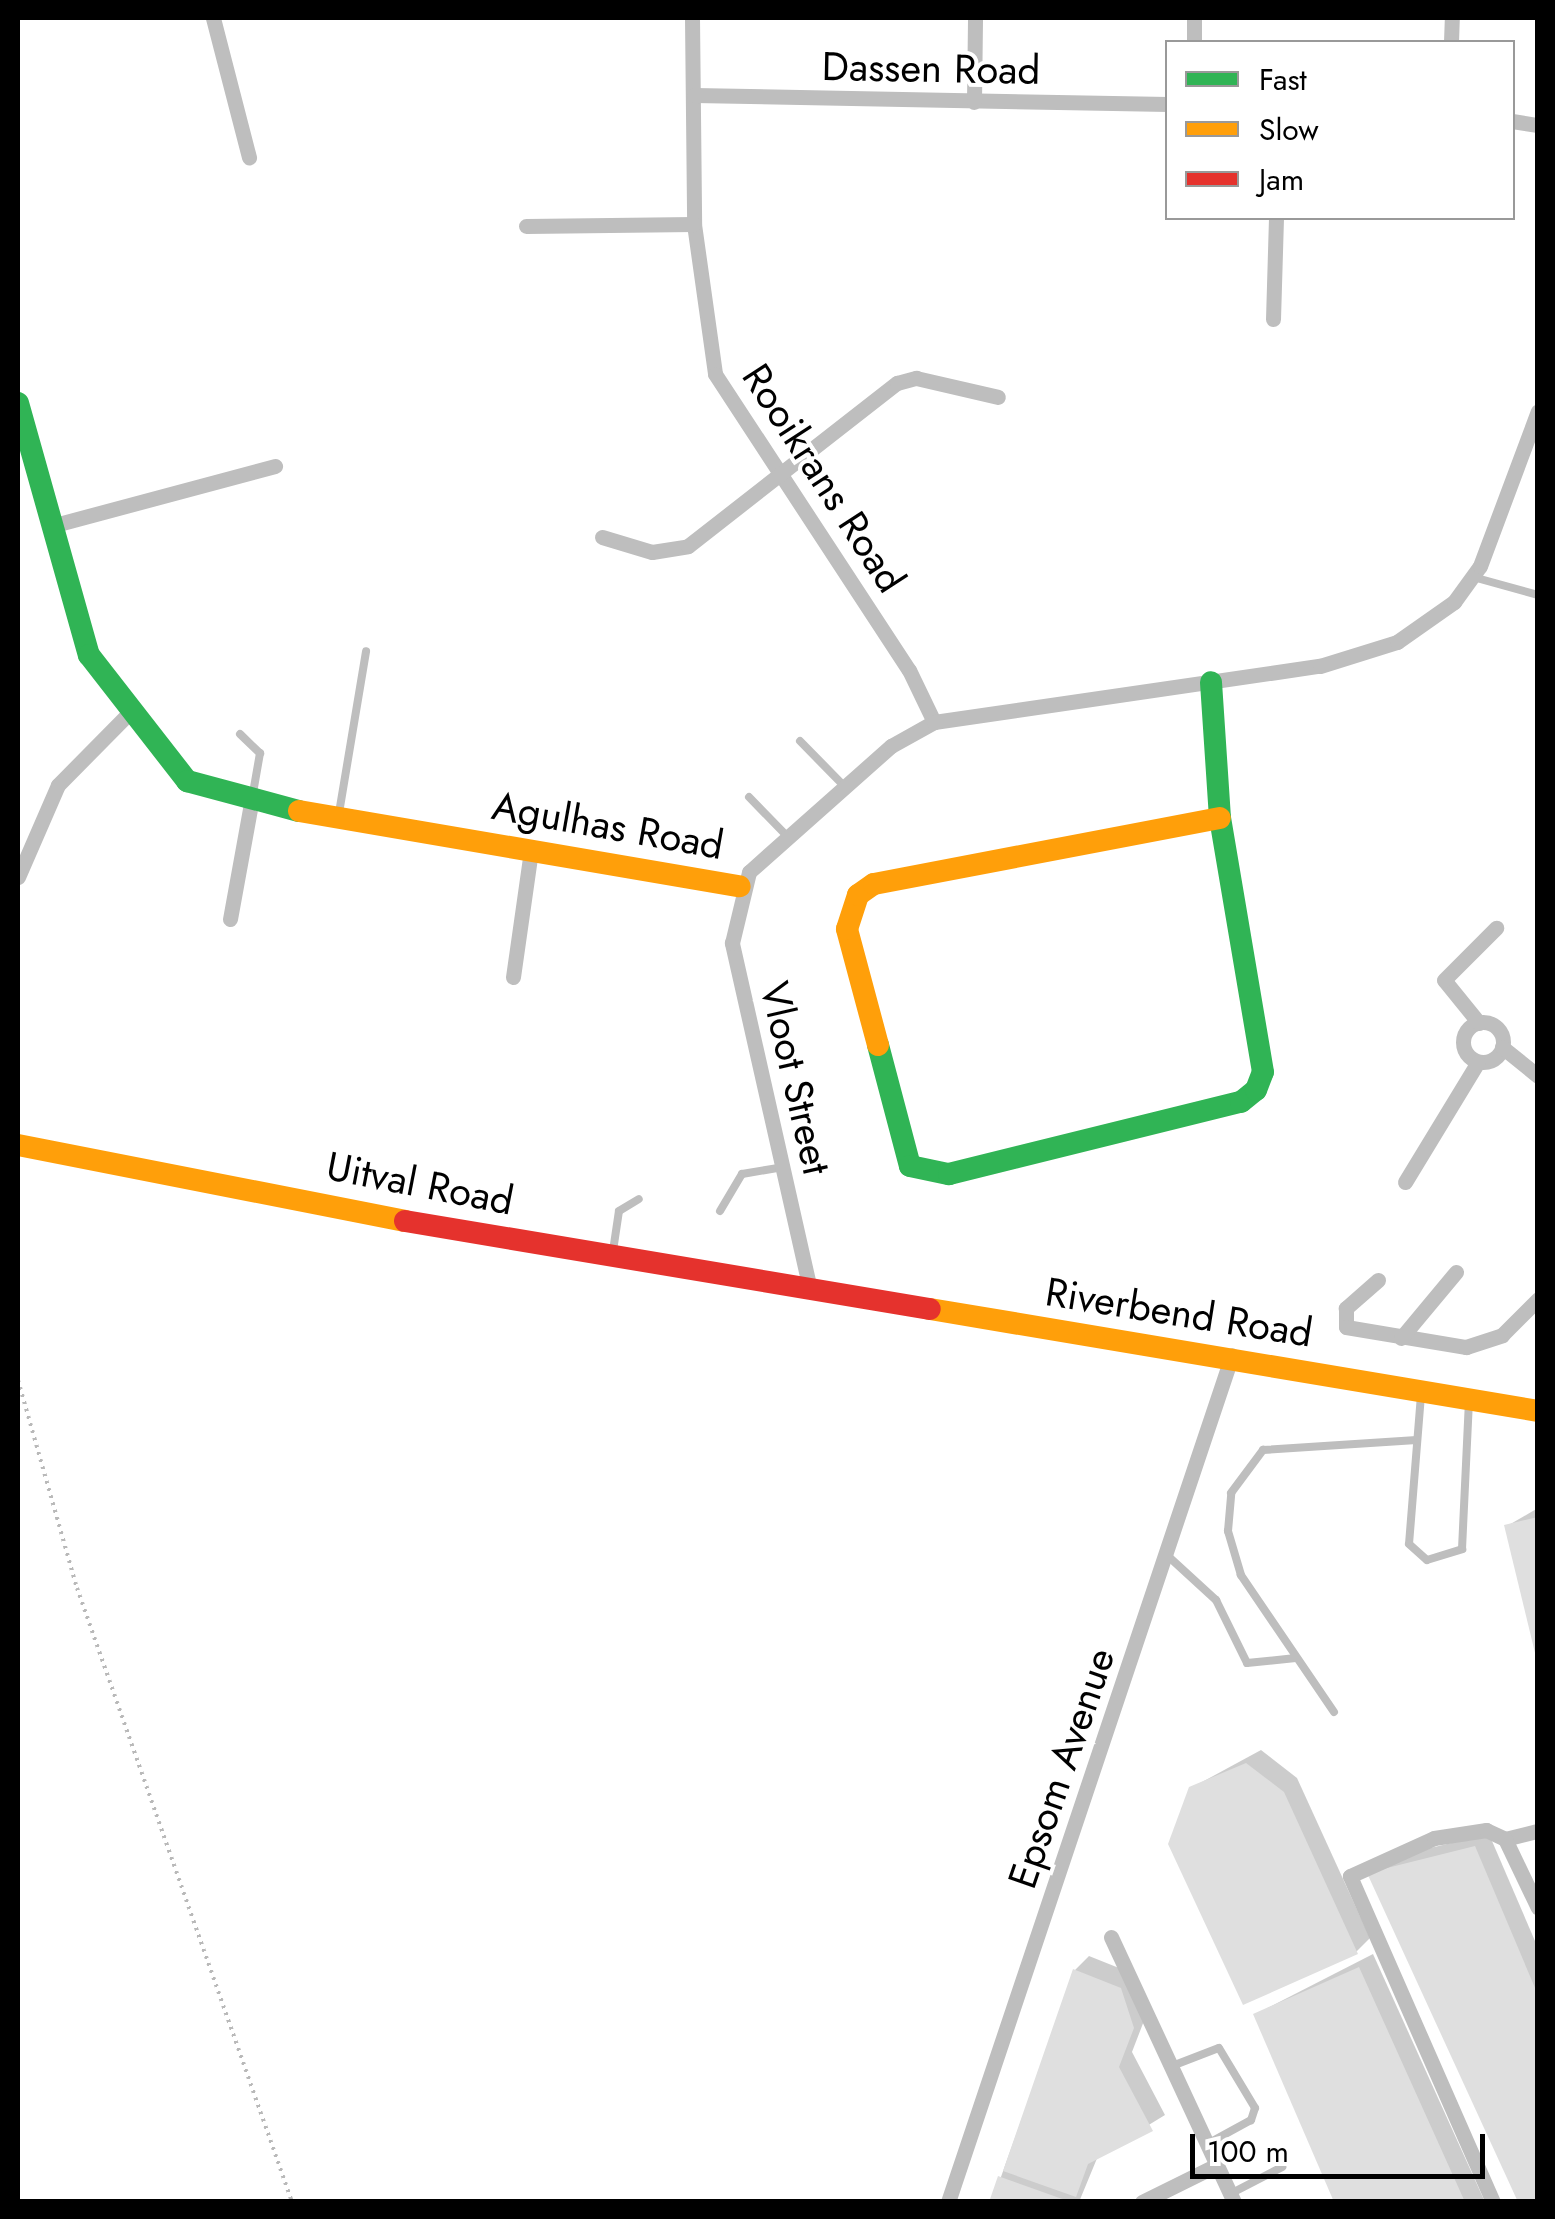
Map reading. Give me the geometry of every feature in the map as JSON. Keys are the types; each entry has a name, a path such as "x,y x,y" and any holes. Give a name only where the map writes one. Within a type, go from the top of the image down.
{"street":[{"path":"213,18 249,158"},
{"name":"Rooikrans Road","path":"692,18 694,224 715,374 778,481 876,618 934,722"},
{"path":"974,102 975,18"},
{"name":"Dassen Road","path":"694,95 1165,104"},
{"path":"1272,319 1276,220"},
{"path":"526,226 694,224"},
{"path":"602,537 652,552 688,546 778,481 897,383 916,378 998,398"},
{"name":"Agulhas Road","path":"18,403 89,655 187,781 251,803 740,886 785,834 934,722 1212,682 1381,649 1454,602 1474,577 1538,412"},
{"path":"50,526 274,466"},
{"path":"1212,682 1220,818 1264,1072 1252,1095 950,1174 910,1166 847,929 858,895 874,884 1220,818"},
{"path":"18,877 58,784 130,712"},
{"path":"230,919 251,803"},
{"path":"513,978 531,850"},
{"name":"Vloot Street","path":"740,886 732,942 809,1285"},
{"path":"1496,928 1444,980 1479,1023 1500,1032 1502,1047 1538,1076"},
{"path":"1478,1062 1463,1038 1479,1023"},
{"path":"1406,1182 1478,1062 1502,1047"},
{"name":"Uitval Road","path":"18,1145 612,1256 809,1285"},
{"path":"1401,1338 1456,1272"},
{"path":"1378,1280 1341,1318 1353,1331 1485,1343 1538,1299"},
{"name":"Riverbend Road","path":"809,1285 1232,1355 1538,1411"},
{"name":"Epsom Avenue","path":"948,2202 1169,1557 1232,1355"},
{"path":"1494,2202 1350,1876 1470,1828 1505,1839 1538,1831"},
{"path":"1505,1839 1538,1908"},
{"path":"1110,1937 1232,2198"},
{"path":"1142,2202 1217,2165"}],"lane":[{"path":"1474,577 1538,595"},
{"path":"339,818 366,651"},
{"path":"240,734 260,753 251,803"},
{"path":"800,741 844,786"},
{"path":"749,797 785,834"},
{"path":"720,1211 742,1174 784,1167"},
{"path":"612,1256 619,1211 639,1199"},
{"path":"1421,1390 1409,1544 1420,1558 1447,1560 1462,1548 1469,1399"},
{"path":"1334,1712 1254,1600 1231,1544 1228,1508 1240,1474 1263,1450 1417,1440"},
{"path":"1169,1557 1216,1600 1247,1664 1296,1658"},
{"path":"1171,2067 1219,2048 1256,2108 1251,2120 1207,2144"},
{"path":"1232,2198 1282,2167"}],"path":[{"path":"18,1380 77,1588 292,2202"}],"building":[{"path":"1538,1517 1538,1657 1536,1657 1504,1525"},
{"path":"1246,1763 1284,1792 1358,1954 1243,2005 1168,1844 1189,1787"},
{"path":"1475,1846 1538,1995 1538,2202 1518,2202 1367,1873"},
{"path":"1359,1967 1465,2202 1334,2202 1253,2014"},
{"path":"1073,1969 1121,1988 1134,2028 1119,2067 1153,2131 1088,2164 1076,2197 1003,2171"},
{"path":"998,2176 1068,2201 1068,2202 989,2202"}],"traffic: fast":[{"path":"18,403 89,655 187,781 299,811"},
{"path":"878,1045 910,1166 949,1174 1241,1102 1256,1090 1263,1072 1220,818 1211,682"}],"traffic: slow":[{"path":"299,811 740,886"},
{"path":"878,1045 847,929 858,895 874,884 1220,818"},
{"path":"18,1145 405,1221"},
{"path":"930,1309 1538,1411"}],"traffic: jam":[{"path":"405,1221 930,1309"}]}
